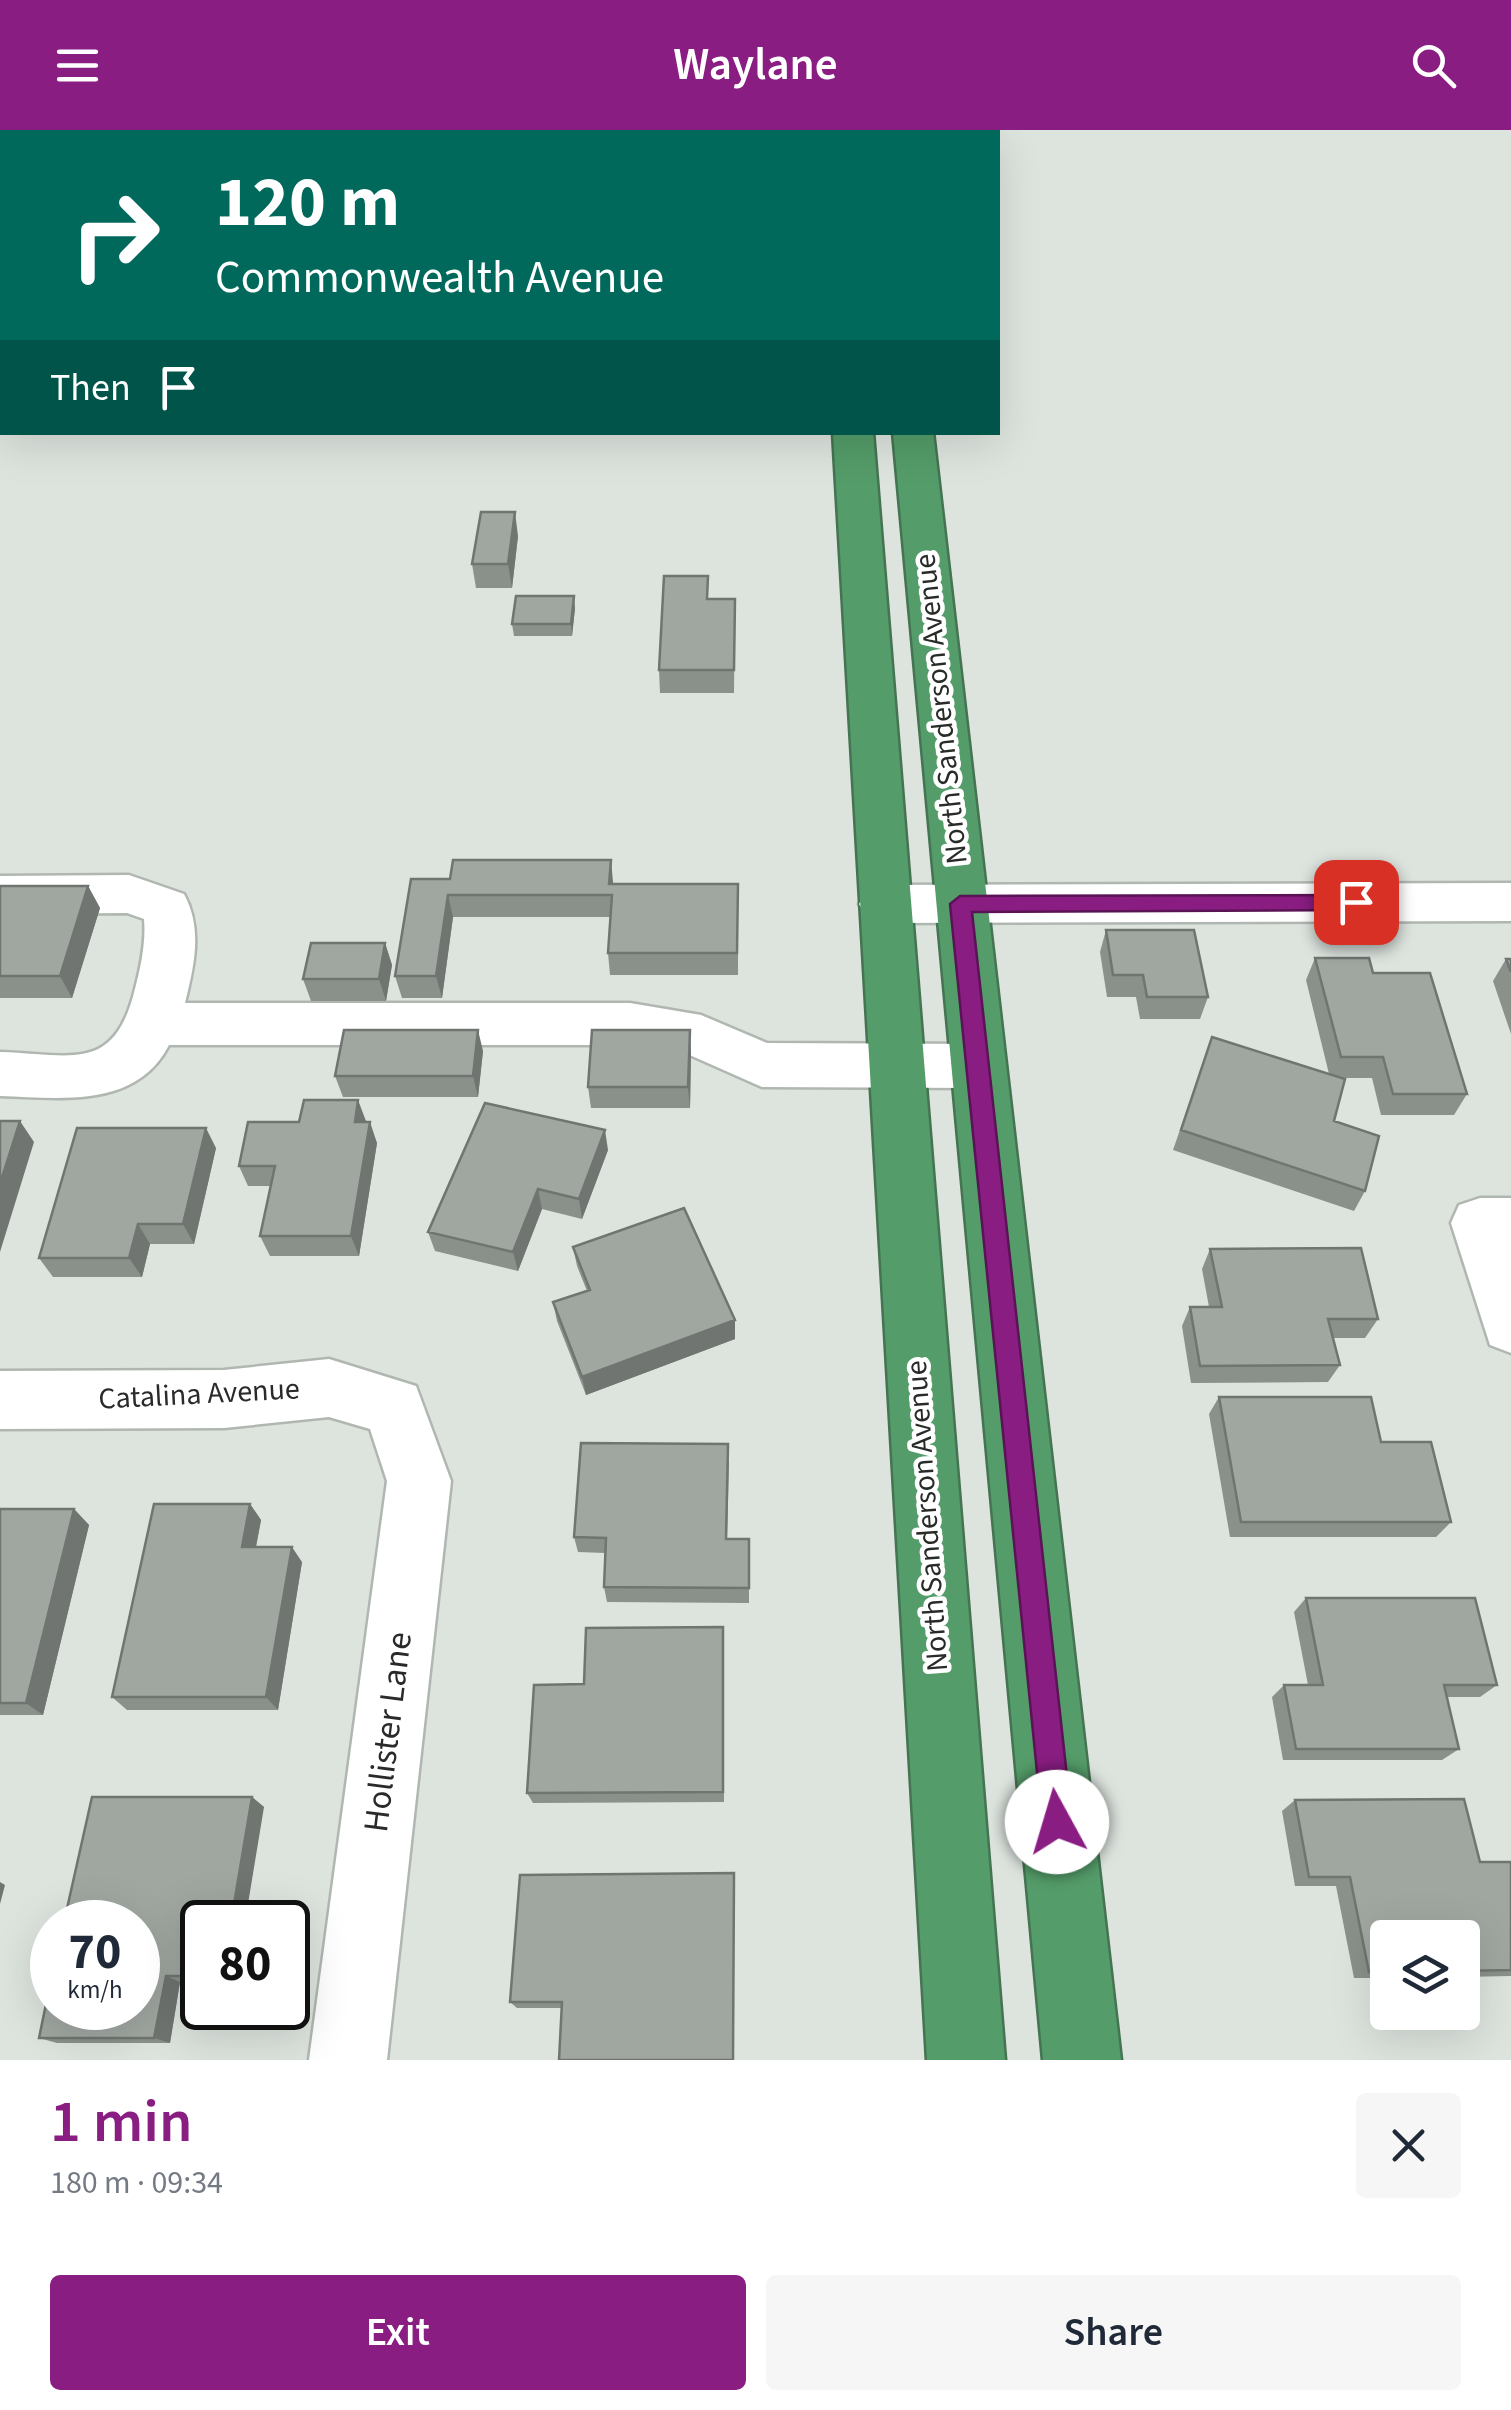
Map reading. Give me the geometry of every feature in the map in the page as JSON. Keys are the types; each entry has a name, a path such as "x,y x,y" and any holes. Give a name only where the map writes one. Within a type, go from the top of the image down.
{"highway":[{"name":"North Sanderson Avenue","path":"853,435 966,2060"},
{"name":"North Sanderson Avenue","path":"913,435 1082,2060"}],"street":[{"path":"0,894 129,894 166,907 173,927 155,1024 137,1055 118,1070 94,1075 0,1074"},
{"path":"884,904 1511,902"},
{"path":"155,1024 630,1024 701,1036 762,1065 978,1066"},
{"path":"1495,1223 1511,1326"},
{"name":"Catalina Avenue","path":"0,1400 224,1399 328,1388 394,1407"},
{"name":"Hollister Lane","path":"348,2060 419,1482 394,1407"}],"building":[{"path":"481,512 515,512 508,564 472,564"},
{"path":"664,576 708,576 707,599 735,599 734,670 659,670"},
{"path":"516,596 574,596 571,624 512,624"},
{"path":"453,860 611,860 609,884 738,884 737,953 608,953 612,895 448,895 436,976 395,976 411,879 450,879"},
{"path":"0,886 88,886 60,976 0,976"},
{"path":"1106,930 1194,930 1208,997 1147,997 1143,975 1113,975"},
{"path":"311,943 385,943 379,979 303,979"},
{"path":"1315,958 1369,958 1373,973 1430,973 1467,1094 1393,1094 1383,1057 1341,1057"},
{"path":"344,1030 478,1030 473,1076 335,1076"},
{"path":"592,1030 690,1030 688,1087 588,1087"},
{"path":"1212,1037 1345,1079 1334,1121 1379,1136 1365,1191 1181,1130"},
{"path":"304,1100 358,1100 355,1122 370,1122 351,1236 260,1236 275,1166 239,1166 248,1122 299,1122"},
{"path":"485,1103 605,1130 579,1199 538,1189 513,1252 428,1232"},
{"path":"0,1121 20,1121 0,1184"},
{"path":"77,1128 206,1128 183,1224 138,1224 129,1258 39,1258"},
{"path":"684,1208 735,1320 582,1377 553,1302 590,1290 573,1247"},
{"path":"1361,1248 1378,1319 1328,1319 1340,1365 1200,1366 1190,1307 1222,1307 1210,1249"},
{"path":"1219,1397 1371,1397 1381,1442 1431,1442 1451,1522 1241,1522"},
{"path":"581,1443 728,1444 726,1539 749,1539 749,1588 604,1587 606,1538 574,1537"},
{"path":"154,1504 250,1504 242,1547 292,1547 266,1697 112,1697"},
{"path":"0,1509 74,1509 26,1703 0,1703"},
{"path":"1306,1598 1475,1598 1497,1685 1444,1685 1459,1749 1296,1749 1284,1685 1323,1685"},
{"path":"723,1627 723,1792 527,1793 534,1685 584,1684 586,1628"},
{"path":"92,1797 252,1797 235,1900 180,1900 180,1976 166,1976 160,2007 160,1900 69,1900"},
{"path":"1464,1799 1480,1862 1511,1862 1511,1970 1480,1971 1480,1920 1370,1920 1369,1972 1350,1877 1309,1877 1295,1800"},
{"path":"734,1873 733,2060 559,2060 562,2002 510,2002 520,1875"},
{"path":"41,2030 156,2030 154,2038 39,2038"}],"route":[{"path":"1057,1822 960,904 1356,902"}]}
